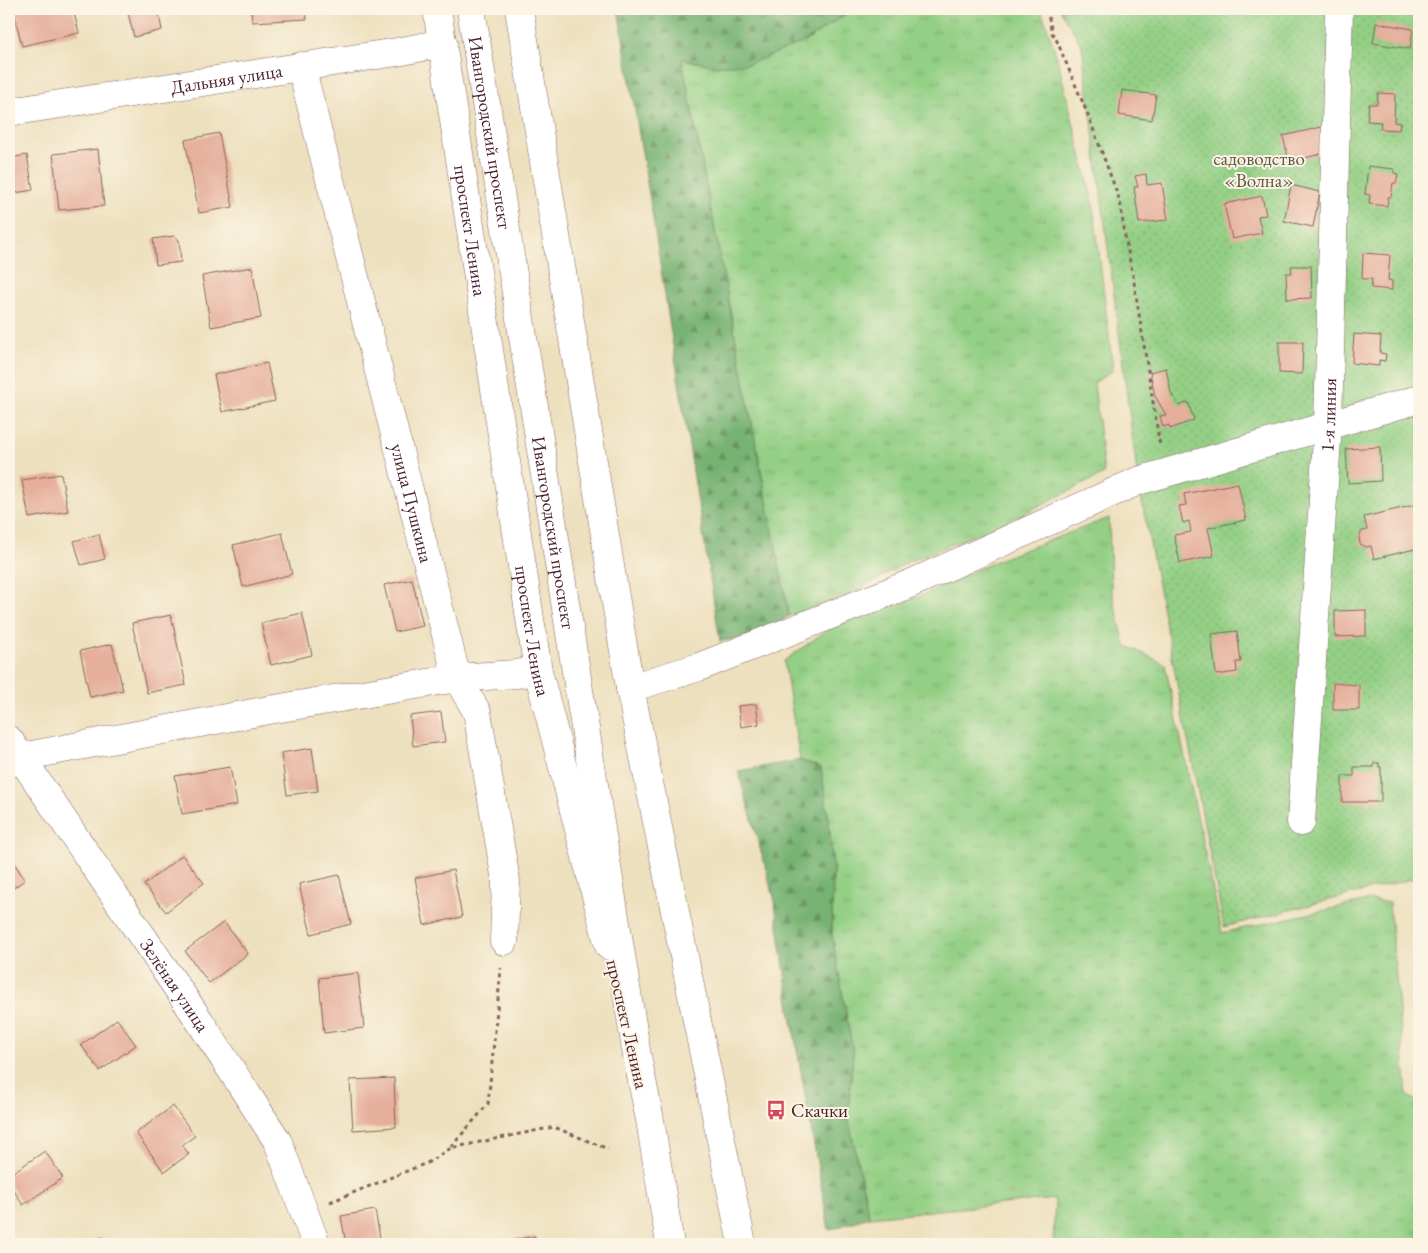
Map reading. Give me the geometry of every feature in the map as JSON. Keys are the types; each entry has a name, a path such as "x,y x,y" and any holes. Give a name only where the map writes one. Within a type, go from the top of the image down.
{"main road":[{"name":"проспект Ленина","path":"437,9 538,671 637,1056 650,1120 670,1244"},
{"name":"Ивангородский проспект","path":"470,9 637,1056"},
{"path":"518,9 630,688 742,1244"},
{"name":"1-я линия","path":"1301,822 1328,425 1339,9"},
{"name":"Дальняя улица","path":"9,112 396,52 443,43"},
{"name":"улица Пушкина","path":"301,66 457,678 477,712 506,881 504,940"},
{"path":"630,688 699,667 912,583 1138,481 1419,399"},
{"path":"13,754 457,678 538,671"},
{"name":"Зелёная улица","path":"13,754 195,1014 278,1142 307,1234"}],"path":[{"path":"1047,9 1052,33 1088,115 1120,201 1164,473"},
{"path":"307,1234 451,1148 488,1104 504,940"},
{"path":"451,1148 554,1127 608,1148"}],"green space":[{"path":"618,9 854,9 804,42 749,64 716,66 682,59 789,616 759,636 720,641"},
{"path":"854,9 1041,9 1057,57 1093,203 1113,370 1094,383 1104,474 1002,524 908,562 851,594 789,616 682,59 716,66 804,42"},
{"name":"садоводство «Волна»","path":"1060,9 1419,9 1419,877 1224,927 1138,481 1082,46"},
{"path":"1109,518 1111,588 1125,645 1165,664 1222,933 1371,900 1389,903 1407,1095 1419,1103 1419,1244 1053,1244 1055,1199 869,1217 848,1116 853,1052 832,935 833,867 821,768 800,760 784,661 834,625 918,597 1000,559"},
{"path":"800,760 821,768 833,867 832,935 853,1052 848,1116 869,1217 829,1230 790,1010 774,897 738,771"}],"building":[{"path":"13,9 73,9 79,33 22,46"},
{"path":"127,9 158,9 162,30 134,37"},
{"path":"251,9 306,9 307,19 252,22"},
{"path":"1376,23 1413,29 1410,49 1373,43"},
{"path":"1122,90 1156,95 1152,120 1119,115"},
{"path":"1378,93 1395,94 1394,122 1400,123 1399,130 1380,129 1381,122 1367,121 1369,104 1377,104"},
{"path":"1326,126 1325,153 1289,162 1283,136"},
{"path":"219,133 233,207 199,213 185,140"},
{"path":"98,149 104,206 59,210 53,154"},
{"path":"27,155 33,190 9,194 9,158"},
{"path":"1368,166 1394,169 1394,173 1398,174 1396,183 1393,183 1391,197 1388,197 1387,206 1369,204 1370,195 1365,194"},
{"path":"1146,174 1147,185 1162,183 1168,220 1139,223 1134,187 1138,187 1135,176"},
{"path":"1291,185 1320,192 1313,227 1284,221"},
{"path":"1262,196 1266,215 1258,216 1262,233 1232,239 1224,204"},
{"path":"174,236 179,240 181,262 156,265 153,239"},
{"path":"1363,253 1390,255 1388,280 1392,281 1392,290 1371,288 1372,279 1362,279"},
{"path":"1291,266 1311,266 1312,298 1287,299 1286,273 1292,273"},
{"path":"252,267 261,318 211,327 202,276"},
{"path":"1354,334 1381,336 1380,353 1386,354 1385,361 1379,360 1379,366 1352,363"},
{"path":"1279,342 1303,342 1302,374 1279,373"},
{"path":"267,363 275,401 222,412 214,375"},
{"path":"1166,368 1171,393 1179,406 1188,402 1194,420 1170,429 1169,425 1163,427 1160,416 1166,415 1155,396 1150,372"},
{"path":"1380,447 1381,481 1348,483 1346,449"},
{"path":"61,474 68,511 29,518 22,480"},
{"path":"1238,483 1246,520 1208,528 1214,556 1180,563 1174,535 1191,532 1189,521 1183,523 1179,506 1186,505 1184,494"},
{"path":"1419,504 1419,539 1417,539 1419,548 1374,559 1371,546 1366,547 1360,544 1359,537 1362,531 1367,530 1364,517"},
{"path":"282,533 292,574 243,587 233,545"},
{"path":"99,534 105,559 81,565 74,541"},
{"path":"412,579 423,626 395,632 384,585"},
{"path":"1366,610 1366,636 1335,637 1335,611"},
{"path":"302,613 312,655 271,665 261,623"},
{"path":"171,615 186,685 147,693 132,623"},
{"path":"1237,631 1241,662 1236,662 1237,672 1216,675 1211,634"},
{"path":"112,644 123,690 90,697 80,651"},
{"path":"1333,683 1359,685 1359,710 1333,710"},
{"path":"756,704 759,724 741,727 738,706"},
{"path":"441,712 445,742 413,746 410,716"},
{"path":"312,748 318,791 287,795 281,753"},
{"path":"1374,763 1379,763 1379,767 1381,767 1381,802 1342,802 1342,776 1354,776 1354,767 1374,767"},
{"path":"230,767 237,805 182,814 175,776"},
{"path":"9,855 25,880 9,891"},
{"path":"182,855 204,883 166,912 144,885"},
{"path":"453,870 462,917 424,925 415,878"},
{"path":"339,875 351,924 311,934 299,884"},
{"path":"224,922 248,954 209,983 185,951"},
{"path":"358,973 364,1028 324,1033 319,978"},
{"path":"117,1019 136,1045 100,1071 81,1045"},
{"path":"394,1078 396,1127 353,1130 350,1080"},
{"path":"173,1106 195,1136 182,1145 189,1154 164,1172 136,1133"},
{"path":"45,1151 63,1178 23,1205 9,1183 9,1175"},
{"path":"375,1210 381,1244 346,1244 341,1216"},
{"path":"535,1236 537,1244 497,1243"},
{"path":"101,1237 106,1244 91,1244"}],"place":[{"name":"Скачки","path":"776,1110"}]}
